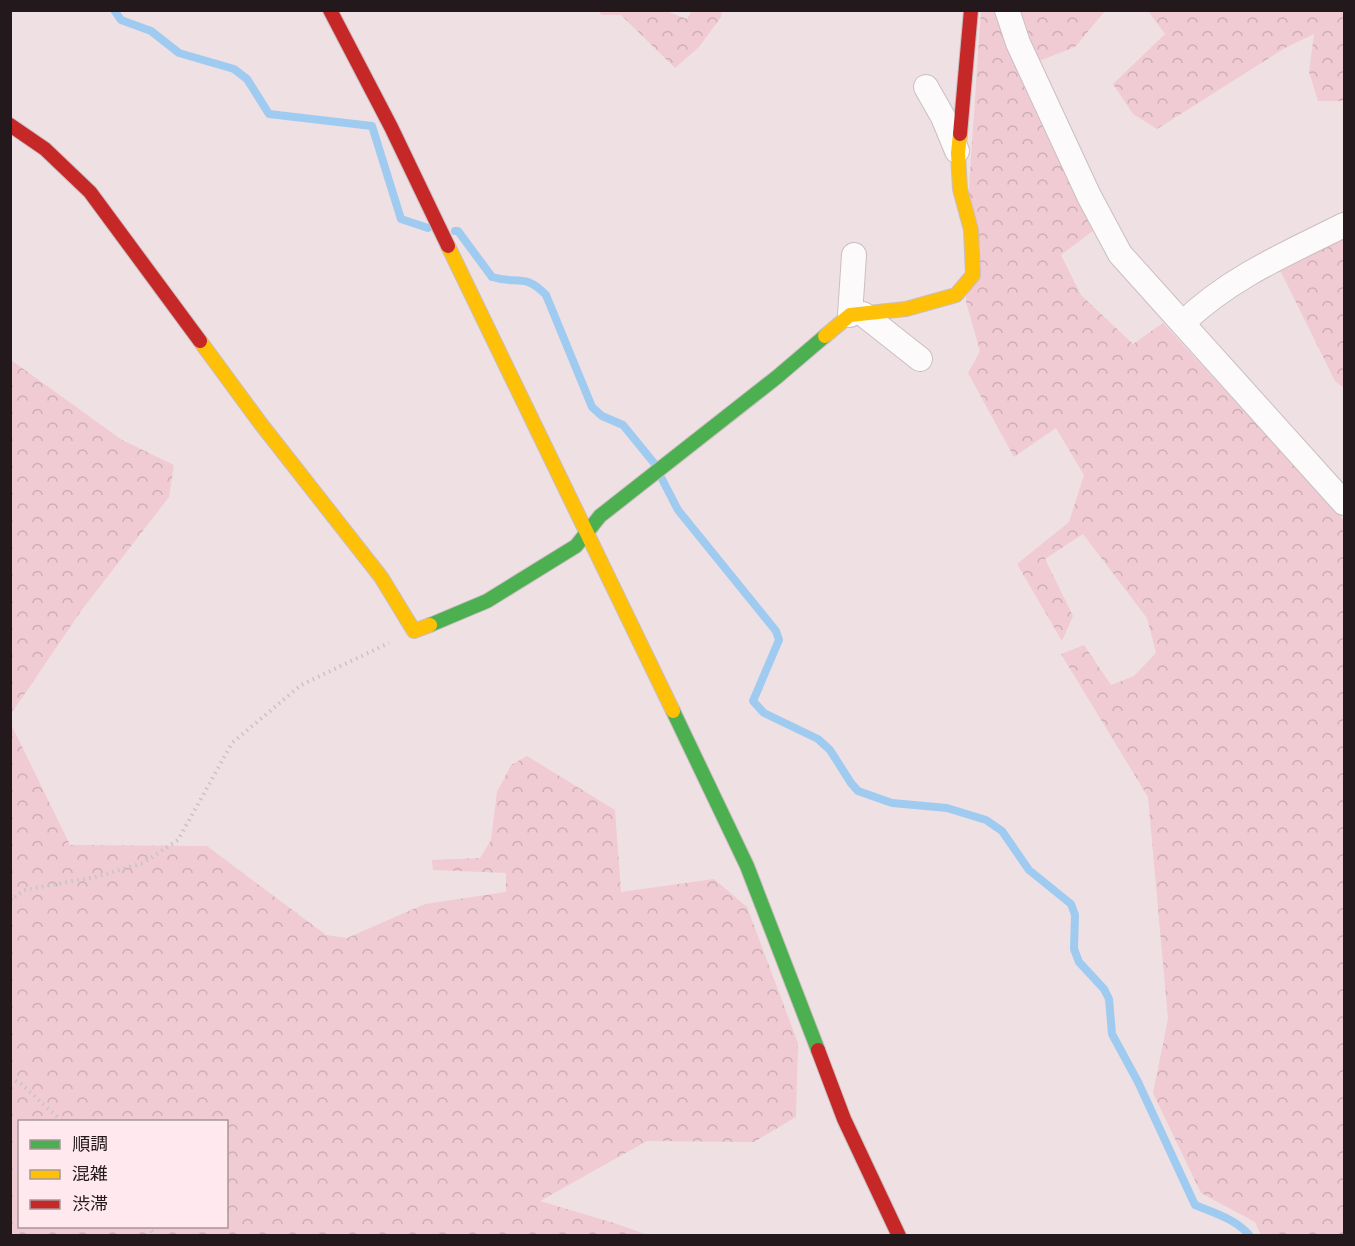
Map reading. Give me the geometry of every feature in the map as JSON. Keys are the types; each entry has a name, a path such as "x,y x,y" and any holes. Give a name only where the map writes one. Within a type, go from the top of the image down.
{"street":[{"path":"330,10 391,127 588,531 747,866 844,1119 899,1236"},
{"path":"10,126 45,149 90,192 261,424 381,577 414,631 488,601 576,546 600,516 856,315 906,309 956,295 973,275 971,230 960,189 958,153 971,10"},
{"path":"1007,10 1018,43 1089,196 1120,254 1184,322 1344,503"},
{"path":"926,87 943,117 958,153"},
{"path":"1184,322 1201,305 1246,274 1344,225"},
{"path":"854,255 856,315"},
{"path":"856,315 920,359"}],"path":[{"path":"10,901 24,890 95,877 143,863 178,840 232,743 301,685 414,631"},
{"path":"10,1078 20,1083 61,1120"}],"green space":[{"path":"598,11 666,11 687,19 692,11 722,11 721,17 699,47 675,68 621,15 602,15"},
{"path":"981,11 997,11 1094,230 1061,255 1081,295 1133,344 1163,323 1344,520 1344,1235 1261,1235 1255,1222 1201,1193 1153,1093 1168,1019 1148,797 1061,654 1084,645 1111,685 1134,676 1156,653 1147,618 1083,534 1045,559 1073,616 1062,641 1017,564 1069,522 1084,475 1056,428 1014,457 968,373 980,351 966,302 969,186"},
{"path":"1019,11 1105,11 1075,47 1039,61"},
{"path":"1148,11 1344,11 1344,101 1318,101 1309,72 1314,34 1285,48 1157,129 1133,114 1113,84 1165,34"},
{"path":"1344,233 1344,388 1335,381 1279,268"},
{"path":"11,360 122,440 174,465 169,497 81,611 11,714"},
{"path":"10,722 70,845 207,846 326,935 347,938 425,904 506,892 506,873 433,870 432,860 480,858 491,840 497,792 511,765 527,756 615,810 621,892 714,879 747,907 798,1043 796,1117 754,1142 647,1141 540,1201 648,1235 11,1235"}],"waterway":[{"path":"114,10 121,20 151,31 179,53 234,69 247,79 269,114 372,126 401,219 428,228"},
{"path":"455,231 458,231 492,277 526,281 546,295 592,407 602,416 623,425 654,463"},
{"path":"662,479 678,510 776,631 779,640 753,701 764,713 818,739 830,750 858,791 892,803 947,808 986,820 1002,831 1029,870 1071,904 1075,915 1074,949 1079,962 1104,989 1109,999 1112,1034 1138,1082 1195,1205 1231,1221 1250,1236"}],"traffic: fast":[{"path":"430,625 487,601 576,546 600,516 777,377 825,336"},
{"path":"673,711 747,866 818,1050"}],"traffic: slow":[{"path":"825,336 850,315 906,309 956,295 973,275 971,230 960,189 958,153 960,134"},
{"path":"448,246 673,711"},
{"path":"200,341 261,424 381,577 414,631 430,625"}],"traffic: jam":[{"path":"330,10 391,127 448,246"},
{"path":"960,134 971,10"},
{"path":"10,125 45,149 90,192 200,341"},
{"path":"818,1050 844,1119 899,1236"}]}
